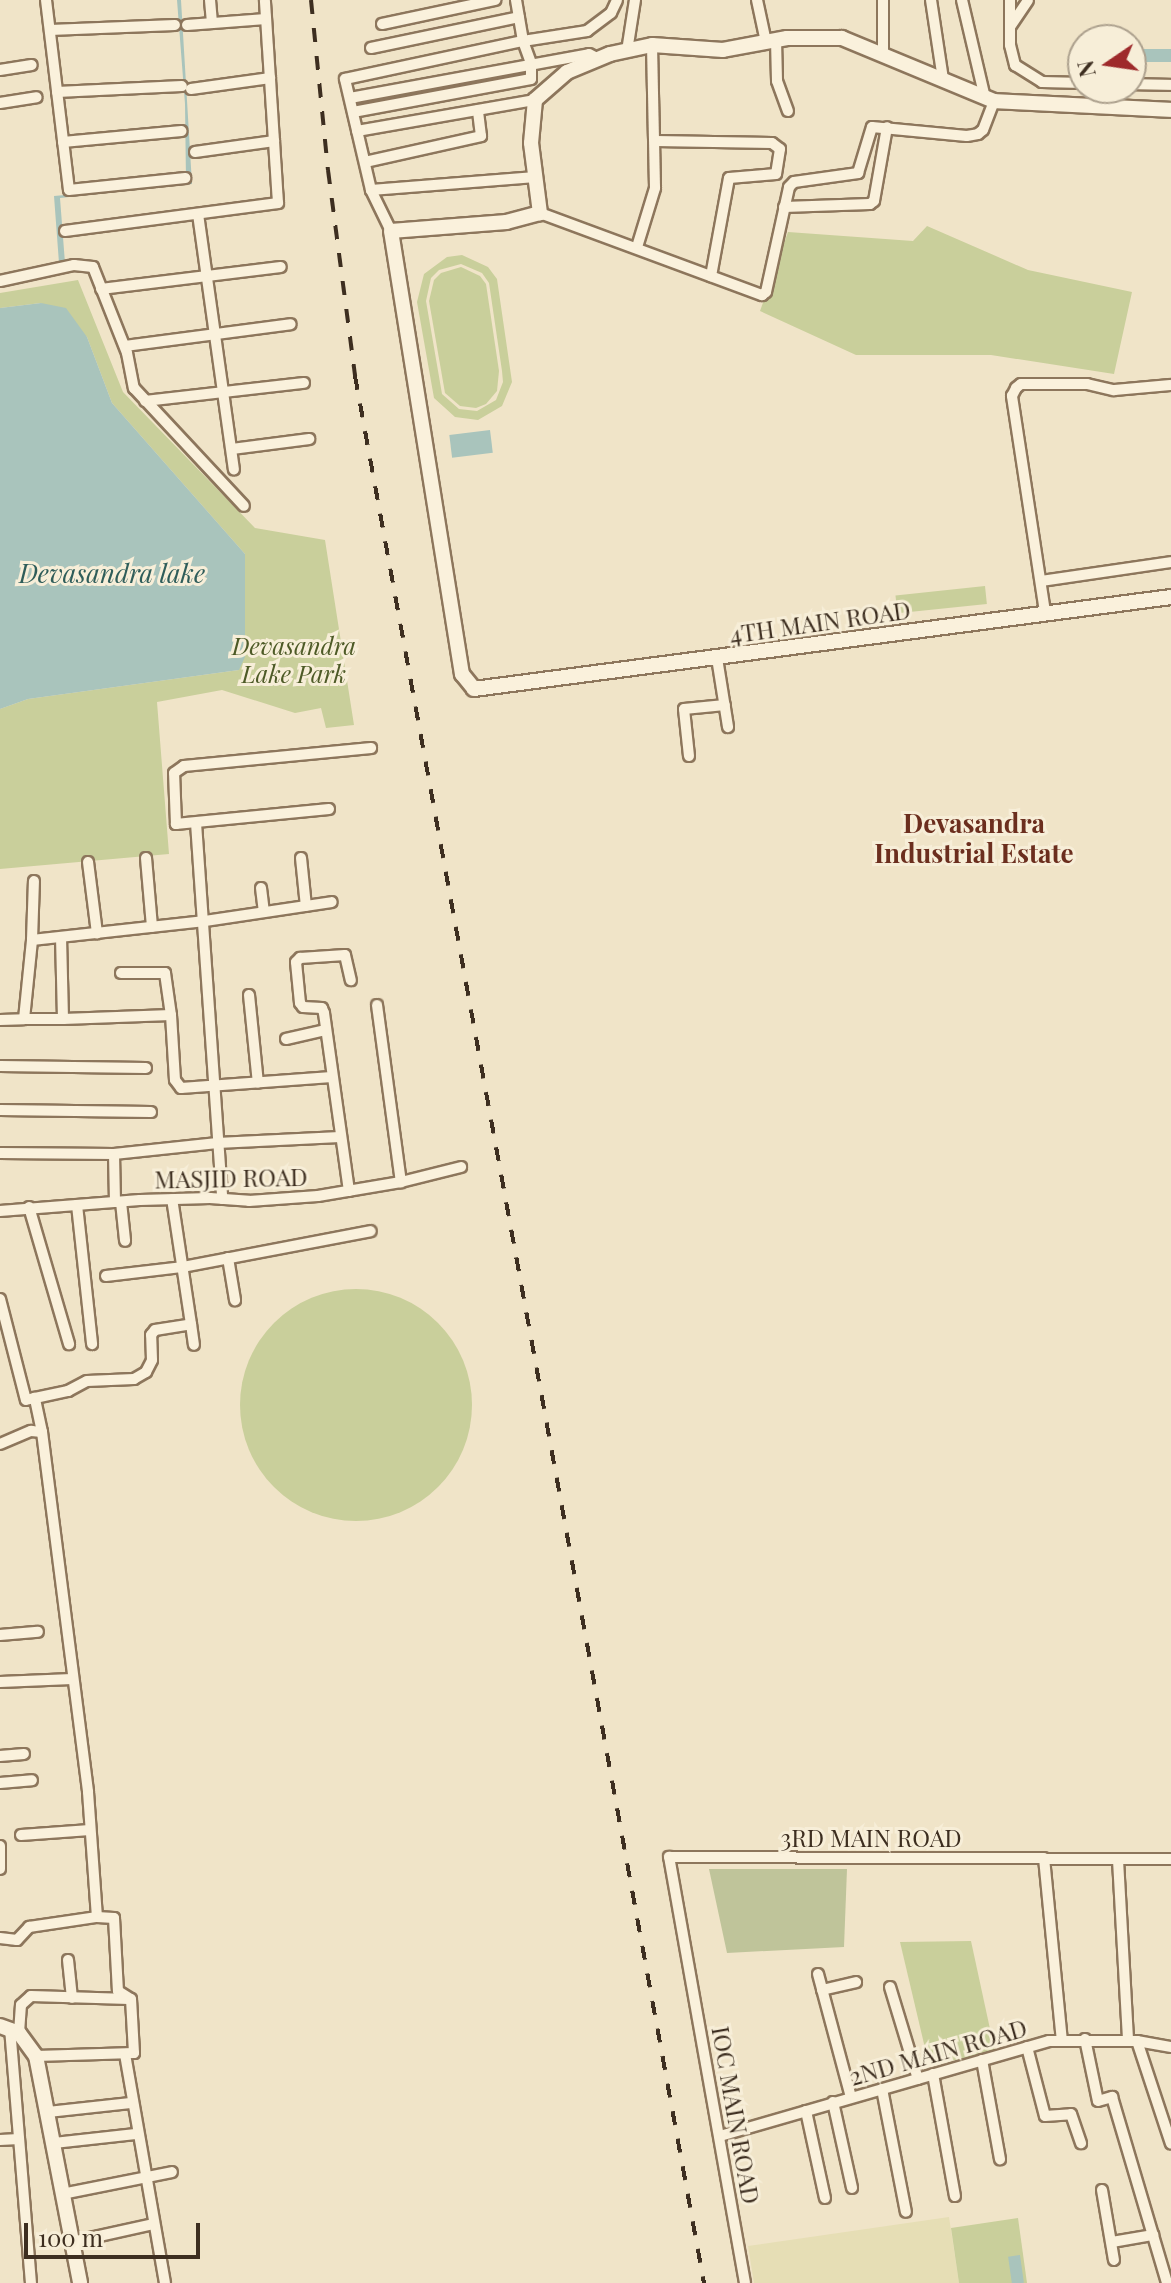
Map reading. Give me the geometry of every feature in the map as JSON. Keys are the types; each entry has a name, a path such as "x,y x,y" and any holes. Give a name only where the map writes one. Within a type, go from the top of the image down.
{"street":[{"path":"46,0 69,190 185,178"},
{"path":"210,0 212,23"},
{"path":"65,231 278,203 265,0"},
{"path":"382,24 495,0"},
{"path":"353,112 531,79 531,63 523,41 516,0"},
{"path":"617,0 611,13 587,31 523,41 345,79 371,190 391,231 506,222 540,213 758,294 766,292 789,187 798,179 858,173 872,127 967,136 983,130 989,98 962,0"},
{"path":"627,51 635,0"},
{"path":"757,0 771,41 777,81 788,111"},
{"path":"883,0 883,54"},
{"path":"931,0 943,79"},
{"path":"1010,0 1015,65 1042,82 1067,83"},
{"path":"1010,27 1028,0"},
{"path":"371,48 519,17"},
{"path":"187,25 266,19"},
{"path":"50,30 175,25"},
{"path":"587,31 594,56"},
{"path":"350,98 531,63 652,45 723,50 771,41 842,38 989,98 1171,110"},
{"path":"637,247 655,188 652,45"},
{"path":"357,131 535,100 567,72 594,56"},
{"path":"0,70 32,65"},
{"path":"396,70 400,105"},
{"path":"57,92 187,87 270,78"},
{"path":"1147,84 1171,85"},
{"path":"0,103 37,97"},
{"path":"535,100 531,143 540,213"},
{"path":"365,162 481,136 478,110"},
{"path":"784,207 851,206 874,201 887,127"},
{"path":"63,142 181,131"},
{"path":"195,152 274,141"},
{"path":"656,141 772,143 780,149 776,174 729,178 711,276"},
{"path":"371,190 535,177"},
{"path":"198,214 234,469"},
{"name":"4TH MAIN ROAD","path":"391,231 462,674 474,689 1171,597"},
{"path":"0,281 74,265 93,267 125,346 134,388 244,506"},
{"path":"101,289 281,267"},
{"path":"125,346 291,324"},
{"path":"145,401 304,383"},
{"path":"1045,612 1012,396 1016,388 1021,384 1087,384 1114,390 1171,385"},
{"path":"232,449 309,439"},
{"path":"1041,581 1171,562"},
{"path":"717,658 728,727"},
{"path":"689,756 684,709 725,705"},
{"path":"329,809 176,824 174,773 184,766 371,748"},
{"path":"196,823 222,1199"},
{"path":"146,858 152,927"},
{"path":"301,858 306,906"},
{"path":"88,862 97,933"},
{"path":"24,1019 34,881"},
{"path":"261,888 264,912"},
{"path":"32,940 205,921 332,902"},
{"path":"61,937 63,1019"},
{"path":"349,1191 322,1008 303,1007 300,1003 296,962 300,958 345,955 351,980"},
{"path":"121,973 165,973 176,1085 181,1088 332,1077"},
{"path":"249,995 258,1083"},
{"path":"377,1005 401,1182"},
{"path":"0,1020 171,1015"},
{"path":"286,1039 326,1030"},
{"path":"0,1066 146,1068"},
{"path":"0,1110 151,1112"},
{"path":"0,1153 114,1154 217,1143 340,1137"},
{"path":"114,1154 125,1241"},
{"name":"MASJID ROAD","path":"0,1211 172,1199 249,1201 349,1191 461,1167"},
{"path":"172,1199 194,1345"},
{"path":"77,1205 92,1344"},
{"path":"29,1207 69,1344"},
{"path":"106,1276 183,1267 371,1231"},
{"path":"228,1258 235,1300"},
{"path":"0,1299 26,1400 68,1391 87,1381 134,1379 146,1372 152,1360 151,1335 155,1330 191,1324"},
{"path":"35,1398 42,1432 72,1679 97,1917"},
{"path":"0,1444 31,1431 42,1432"},
{"path":"0,1635 38,1632"},
{"path":"0,1682 72,1679"},
{"path":"0,1756 24,1754"},
{"path":"0,1783 32,1780"},
{"path":"21,1835 90,1830"},
{"path":"0,1846 0,1869"},
{"name":"3RD MAIN ROAD","path":"686,1954 669,1857 1171,1859"},
{"path":"1044,1858 1062,2040"},
{"path":"1118,1860 1132,2041 1171,2144"},
{"path":"0,1938 17,1940 29,1927 97,1917 114,1918 118,1991 131,1999"},
{"name":"IOC MAIN ROAD","path":"686,1954 745,2283"},
{"path":"68,1960 72,1998"},
{"path":"818,1974 851,2097"},
{"path":"822,1990 856,1982"},
{"path":"890,1987 918,2079"},
{"path":"31,2283 10,2029 24,1999 131,1999"},
{"path":"36,2056 134,2053 131,1999"},
{"path":"10,2029 36,2056 80,2283"},
{"path":"1085,2039 1098,2101 1112,2097 1167,2283"},
{"name":"2ND MAIN ROAD","path":"720,2136 1027,2047 1062,2040 1132,2041 1171,2047"},
{"path":"1027,2047 1045,2116 1071,2114 1081,2143"},
{"path":"125,2054 136,2134 165,2283"},
{"path":"982,2060 1000,2159"},
{"path":"933,2074 955,2196"},
{"path":"882,2089 906,2212"},
{"path":"833,2102 852,2188"},
{"path":"48,2112 131,2103"},
{"path":"806,2111 825,2198"},
{"path":"54,2143 136,2134"},
{"path":"0,2140 19,2139"},
{"path":"62,2194 144,2175 172,2172"},
{"path":"1102,2190 1114,2260"},
{"path":"72,2242 154,2224"},
{"path":"1112,2242 1153,2235"}],"shaded area":[{"path":"949,2217 959,2283 754,2283 748,2246"}],"green space":[{"path":"927,226 1028,270 1132,292 1114,374 991,355 856,355 760,311 788,232 913,241"},
{"path":"462,255 488,267 497,279 512,382 502,406 478,420 455,417 434,398 417,302 424,274 447,257","holes":["461,264 482,273 489,283 503,382 496,400 477,411 459,409 442,394 426,301 431,278 439,270"]},
{"path":"461,267 480,276 486,284 499,371 497,391 486,404 476,408 460,406 445,393 429,301 434,280 441,273"},
{"name":"Devasandra Lake Park","path":"78,280 123,392 255,528 325,540 354,725 326,728 321,708 295,713 222,690 157,702 169,854 0,869 0,709 28,699 239,670 245,554 112,403 87,337 41,303 0,308 0,293"},
{"path":"985,586 987,604 897,613 895,595"},
{"path":"356,1289 379,1291 400,1298 438,1323 463,1361 470,1382 470,1428 463,1449 438,1487 400,1512 379,1519 356,1521 333,1519 312,1512 274,1487 249,1449 242,1428 240,1405 242,1382 249,1361 274,1323 312,1298 333,1291"},
{"path":"709,1869 847,1869 844,1947 727,1953"},
{"path":"971,1941 995,2052 929,2065 900,1942"},
{"path":"1018,2218 1027,2283 959,2283 951,2228"}],"water":[{"path":"177,0 181,0 192,184 60,198 65,263 59,263 54,196 164,186 186,181 185,104"},
{"path":"1147,49 1171,49 1171,62 1147,62"},
{"name":"Devasandra lake","path":"41,303 66,308 87,337 112,403 245,554 245,657 239,670 28,699 0,709 0,308"},
{"path":"490,430 493,453 452,458 449,435"},
{"path":"1020,2255 1024,2283 1012,2283 1008,2257"}],"railway":[{"path":"311,0 328,170 355,376 704,2283"}],"district":[{"name":"Devasandra Industrial Estate","path":"974,838"}]}
